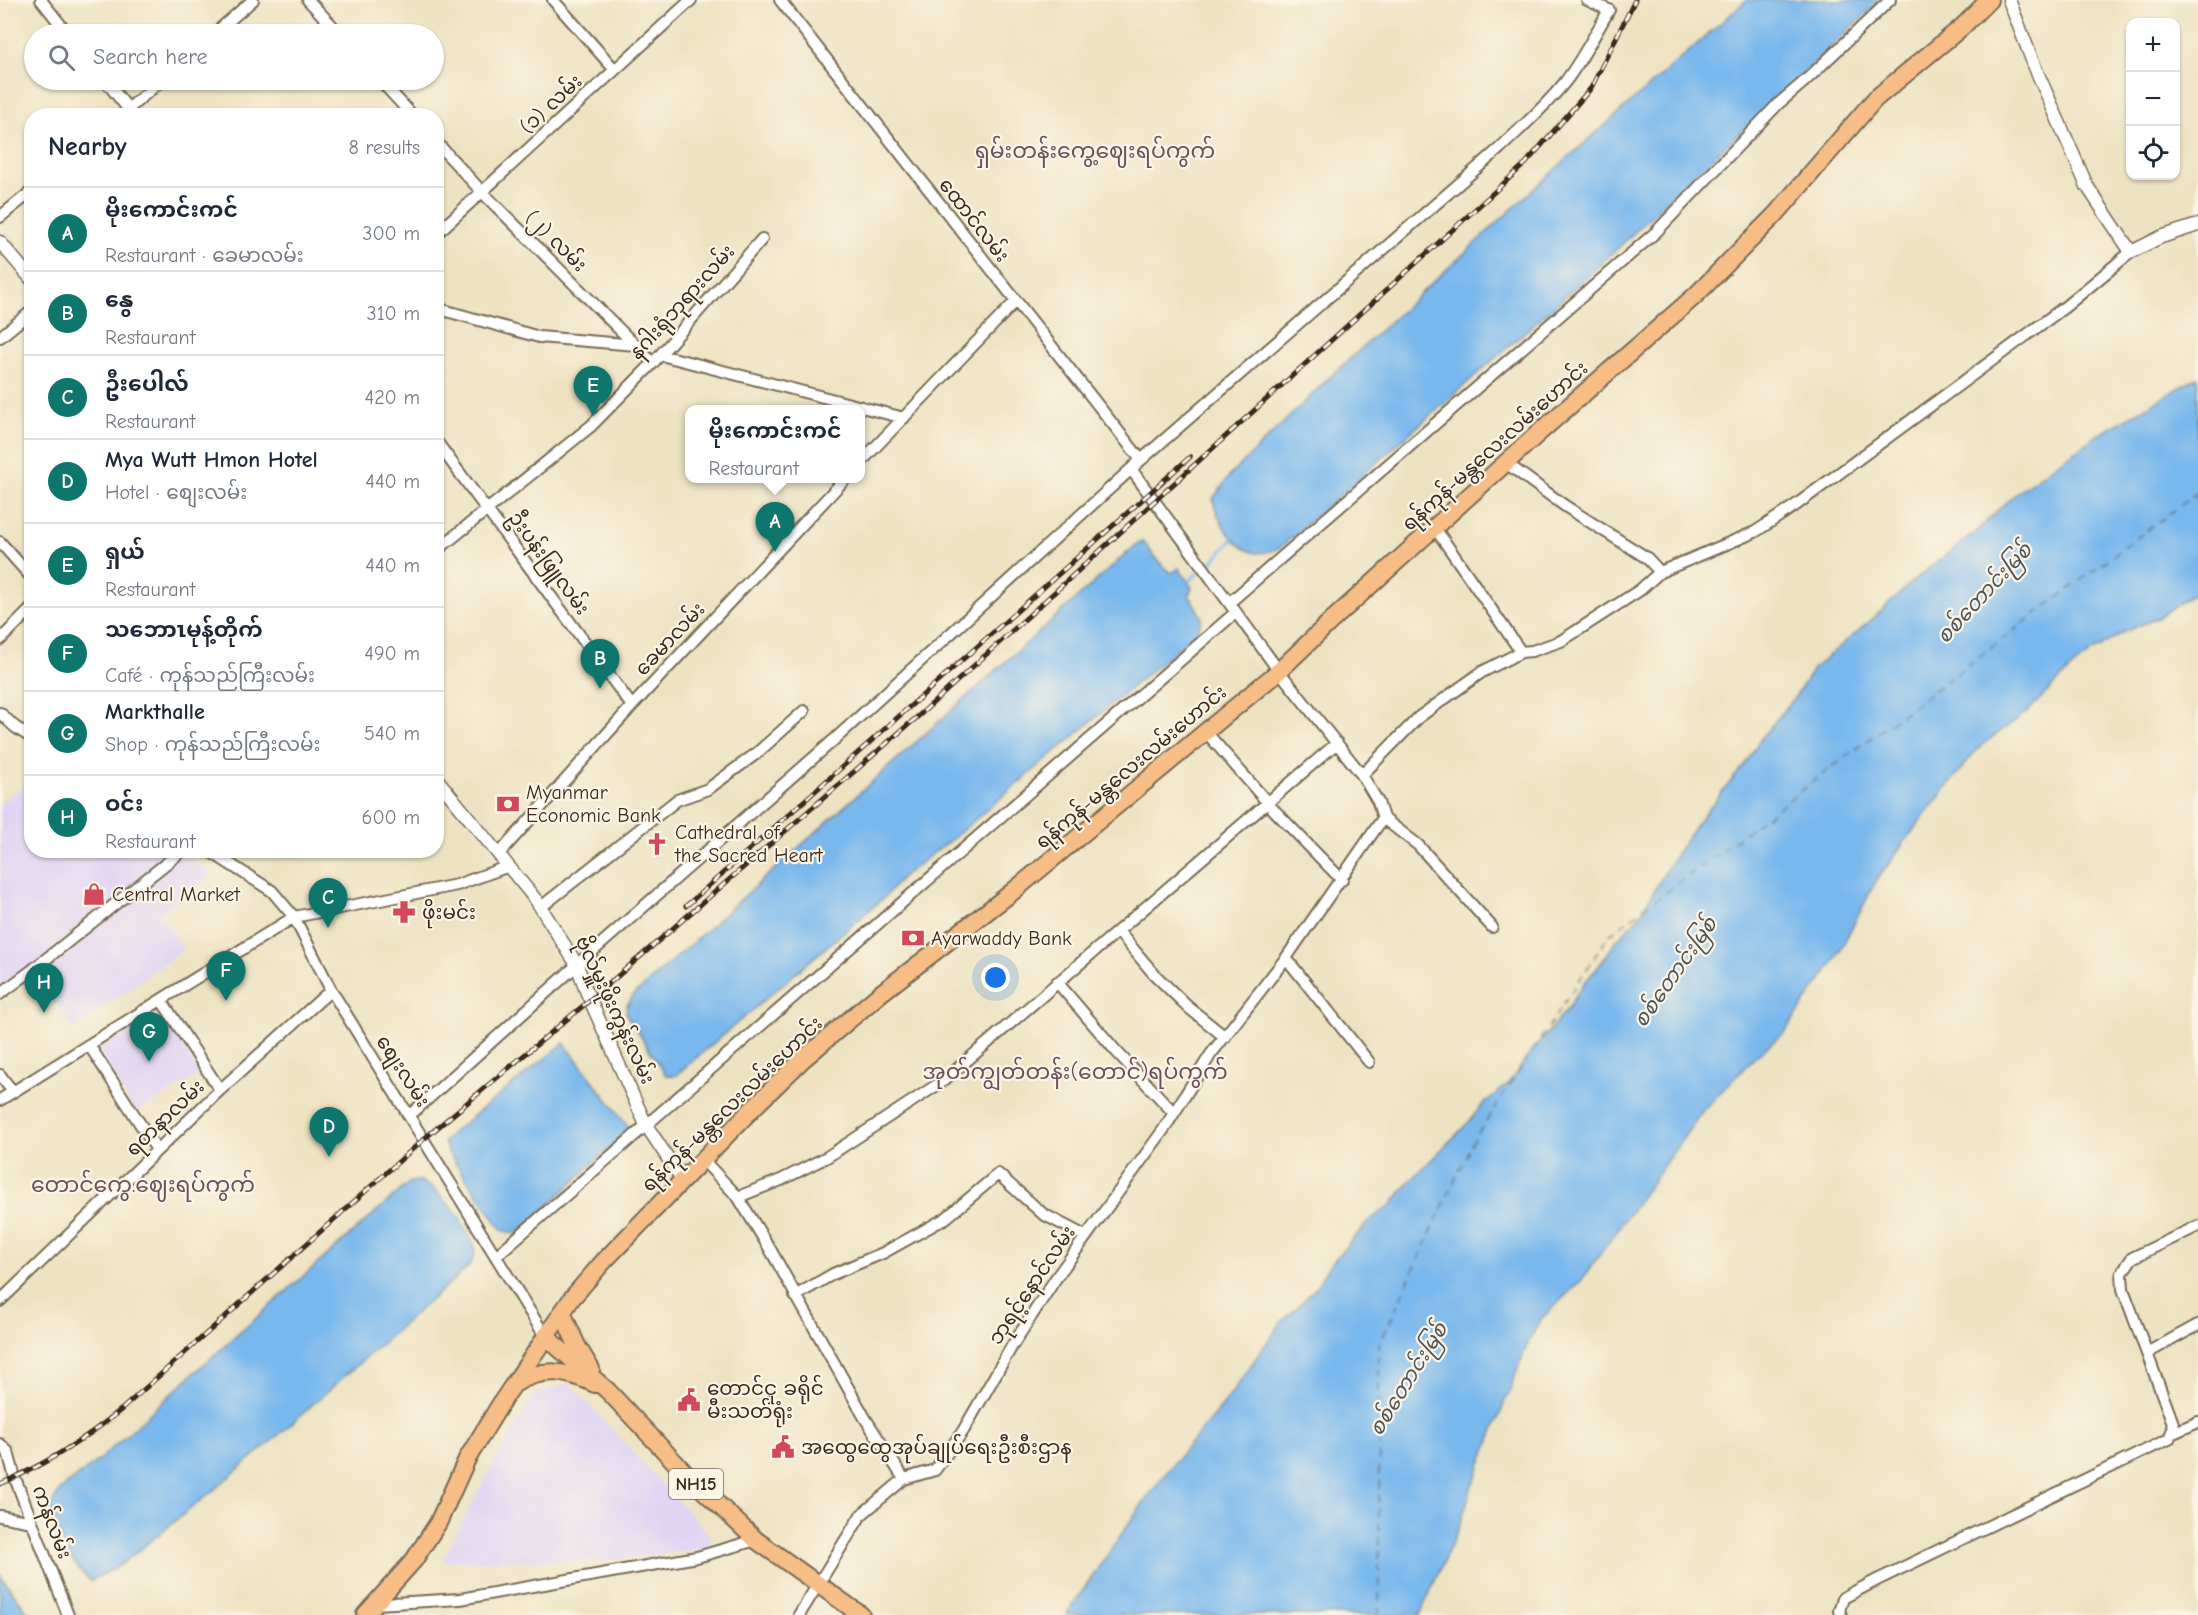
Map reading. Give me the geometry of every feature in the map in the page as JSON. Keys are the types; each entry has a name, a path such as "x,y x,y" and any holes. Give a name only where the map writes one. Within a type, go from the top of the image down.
{"highway":[{"name":"ရန်ကုန်-မန္တလေးလမ်းဟောင်း","path":"370,1609 414,1560 438,1523 467,1459 562,1312 603,1262 702,1159 811,1052 881,993 1113,811 1279,671 1331,621 1695,295 1776,214 1875,99 1962,27 1989,0"},
{"path":"562,1312 587,1364 608,1391"},
{"name":"NH15","path":"545,1336 608,1391 687,1475 756,1540 861,1615"},
{"path":"514,1384 530,1375 547,1371 567,1374 608,1391"}],"street":[{"path":"41,0 60,24"},
{"path":"225,24 253,0"},
{"path":"308,0 331,24"},
{"path":"553,0 615,70"},
{"name":"(၁) လမ်း","path":"444,227 691,0"},
{"name":"ထောင်လမ်း","path":"780,0 1141,460"},
{"path":"410,1115 835,739 1141,460 1499,149 1542,108 1566,80 1586,51 1609,10 1587,0"},
{"path":"497,1255 1233,608 1656,232 1778,104 1890,0"},
{"path":"2009,0 2034,65 2087,186 2132,252"},
{"path":"112,90 125,108"},
{"path":"133,108 152,90"},
{"path":"389,90 406,108"},
{"name":"(၂) လမ်း","path":"444,151 483,193 636,345 657,359"},
{"path":"0,217 24,198"},
{"path":"1362,775 1419,717 1482,672 1521,651 1532,651 1561,641 1640,590 1660,572 1755,532 1796,505 2066,306 2132,252 2161,237 2198,225"},
{"name":"နဂါးရုံဘုရားလမ်း","path":"444,545 591,426 657,359 762,239"},
{"path":"0,242 24,270"},
{"path":"865,459 1015,302"},
{"path":"444,310 539,337 636,345"},
{"path":"0,337 24,318"},
{"path":"657,359 850,405"},
{"path":"865,409 904,418"},
{"name":"ဦးပန်းဖြူလမ်း","path":"444,452 632,706"},
{"path":"1506,463 1565,506 1647,558 1660,572"},
{"path":"1131,469 1279,671 1362,775 1378,802 1383,818 1418,845 1492,927"},
{"name":"ခေမာလမ်း","path":"499,854 632,706 841,483"},
{"path":"1435,528 1521,651"},
{"path":"0,542 24,569"},
{"path":"0,640 24,616"},
{"path":"541,907 677,800 708,789 757,753 804,711"},
{"path":"0,713 24,733"},
{"path":"1206,732 1269,804 1342,880"},
{"path":"738,1197 781,1180 827,1157 943,1081 1269,804 1337,743"},
{"name":"ဗိုလ်မှူးဖိုးကွန်းလမ်း","path":"444,788 541,907 578,965 587,993 646,1125 682,1181"},
{"name":"ဘုရင့်နောင်လမ်း","path":"799,1615 861,1515 904,1479 934,1470 942,1460 963,1431 1018,1336 1085,1236 1100,1219 1174,1113 1211,1054 1286,958 1383,818"},
{"path":"0,994 173,858"},
{"name":"စျေးလမ်း","path":"220,858 272,891 294,917 331,990 545,1336"},
{"path":"0,1100 294,917 457,885 508,866"},
{"path":"1118,931 1154,974 1188,1008 1225,1037"},
{"path":"1286,958 1369,1062"},
{"path":"1057,982 1174,1113"},
{"name":"ရတနာလမ်း","path":"0,1301 220,1090 331,990"},
{"path":"162,1000 220,1090"},
{"path":"89,1045 157,1150"},
{"path":"0,1074 13,1092"},
{"path":"702,1159 738,1197 770,1249 865,1418 904,1479"},
{"path":"795,1296 833,1274 883,1253 946,1218 998,1174 1043,1214 1085,1236"},
{"path":"1841,1615 1839,1611 1843,1598 2157,1447 2169,1439 2174,1426 2123,1289 2122,1273 2132,1258 2198,1226"},
{"path":"2147,1353 2198,1325"},
{"path":"2171,1434 2198,1422"},
{"name":"ကန်လမ်း","path":"0,1444 8,1452 68,1615"},
{"path":"0,1516 32,1522"},
{"path":"370,1609 460,1599 696,1557 756,1540"}],"shaded area":[{"name":"Central Market","path":"24,785 24,858 190,858 214,874 160,914 183,949 74,1030 35,974 0,999 0,803"},
{"path":"162,1011 200,1074 136,1113 98,1051"},
{"path":"569,1383 713,1539 706,1548 608,1561 442,1561 482,1484 534,1394"}],"water":[{"path":"1747,0 1881,0 1585,279 1280,548 1256,553 1244,548 1231,537 1218,515 1213,499 1230,475 1328,379 1563,162"},
{"name":"စစ်တောင်းမြစ်","path":"2198,377 2198,591 2157,618 2122,633 2095,650 2074,666 2027,712 1978,748 1875,883 1836,958 1785,1032 1754,1058 1704,1109 1581,1281 1542,1318 1529,1340 1471,1489 1461,1522 1420,1615 1066,1615 1138,1510 1176,1460 1224,1404 1280,1324 1315,1289 1328,1267 1370,1220 1392,1204 1410,1181 1468,1123 1483,1104 1508,1084 1569,1007 1583,984 1617,940 1638,918 1695,826 1748,760 1759,741 1795,697 1814,668 1876,616 1914,580 1977,531 2007,501 2030,483 2098,435"},
{"path":"1143,542 1162,565 1172,573 1179,568 1192,588 1189,595 1202,617 1198,631 957,835 901,878 885,897 675,1076 666,1075 626,1014 627,1005 633,996 1136,545"},
{"path":"564,1043 628,1126 627,1132 523,1229 513,1234 502,1230 447,1151 444,1142 452,1133"},
{"path":"420,1181 434,1189 459,1216 475,1246 474,1258 469,1266 215,1489 119,1566 90,1581 69,1555 57,1528 51,1506 61,1489 100,1459 410,1182"},
{"path":"0,1575 30,1615 0,1615"}],"waterway":[{"path":"1210,564 1233,539"},
{"path":"1188,582 1199,572"}],"ferry route":[{"path":"1379,1615 1379,1345 1473,1141 1609,935 2198,492"}],"railway":[{"path":"0,1484 64,1451 122,1409 425,1138 590,1000 923,712 1526,163 1591,88 1635,0"},
{"path":"686,906 1190,457"}],"place":[{"name":"ရှယ်","path":"593,416"},
{"name":"မိုးကောင်းကင်","path":"775,552"},
{"name":"နွေ","path":"600,689"},
{"name":"Myanmar Economic Bank","path":"508,804"},
{"name":"Cathedral of the Sacred Heart","path":"657,844"},
{"name":"Central Market","path":"94,894"},
{"name":"ဖိုးမင်း","path":"404,912"},
{"name":"ဦးပေါလ်","path":"328,928"},
{"name":"Ayarwaddy Bank","path":"913,938"},
{"name":"သဘောၤမုန့်တိုက်","path":"226,1001"},
{"name":"ဝင်း","path":"44,1013"},
{"name":"Markthalle","path":"149,1062"},
{"name":"Mya Wutt Hmon Hotel","path":"329,1157"},
{"name":"တောင်ငူ ခရိုင် မီးသတ်ရုံး","path":"689,1400"},
{"name":"အထွေထွေအုပ်ချုပ်ရေးဦးစီးဌာန","path":"783,1447"}],"district":[{"name":"ရှမ်းတန်းကွေ့ဈေးရပ်ကွက်","path":"1095,151"},
{"name":"အုတ်ကျွတ်တန်း(တောင်)ရပ်ကွက်","path":"1075,1072"},
{"name":"တောင်ကွေ.ဈေးရပ်ကွက်","path":"143,1185"}]}
